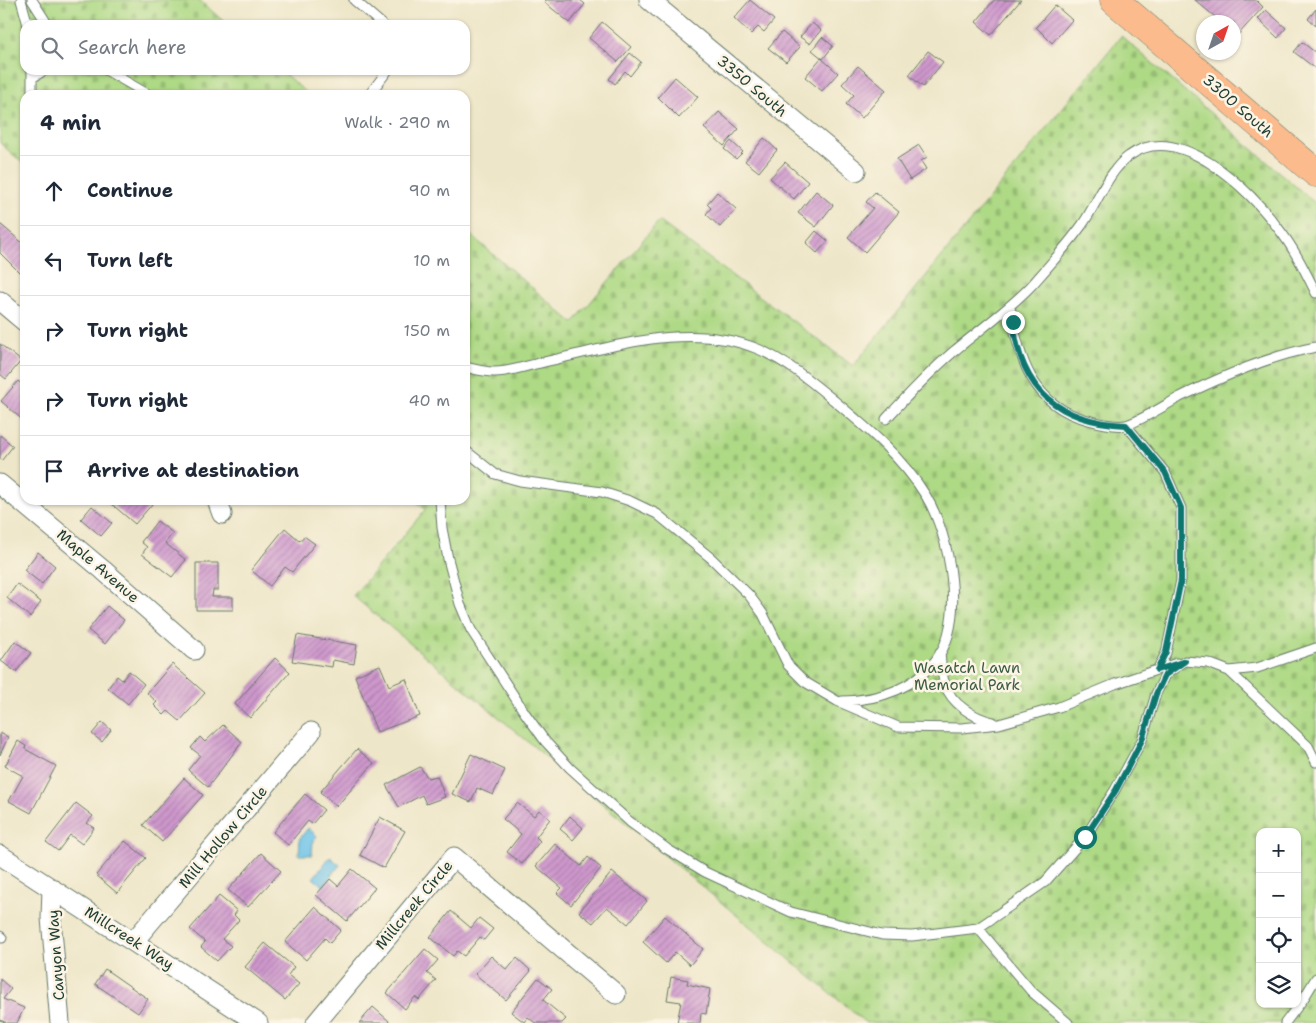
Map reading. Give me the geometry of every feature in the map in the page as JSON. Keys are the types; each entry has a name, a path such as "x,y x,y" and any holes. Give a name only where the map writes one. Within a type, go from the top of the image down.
{"main road":[{"name":"3300 South","path":"1114,0 1316,173"}],"street":[{"name":"3350 South","path":"649,0 856,171"},
{"path":"0,301 20,318"},
{"name":"Maple Avenue","path":"0,484 20,501"},
{"name":"Maple Avenue","path":"25,505 194,650"},
{"name":"Mill Hollow Circle","path":"134,941 312,732"},
{"name":"Millcreek Way","path":"0,855 258,1023"},
{"name":"Millcreek Circle","path":"316,1023 454,857 616,994"},
{"name":"Canyon Way","path":"52,888 51,918 60,1023"}],"lane":[{"path":"21,0 27,20"},
{"path":"32,0 45,20"},
{"path":"354,0 376,20"},
{"path":"32,75 32,90"},
{"path":"115,75 140,90"},
{"path":"373,90 384,75"},
{"path":"886,420 914,388 1031,286 1081,225 1112,175 1128,156 1151,145 1179,147 1211,163 1237,185 1277,226 1290,244 1316,293"},
{"path":"1010,306 1014,337 1020,358 1047,400 1075,417 1104,424 1126,425 1214,381 1271,358 1316,347"},
{"path":"470,368 493,372 606,348 678,336 714,338 756,349 799,371 862,422 898,460 926,496 944,534 952,564 949,633 936,660 914,682 890,693 862,700 837,701"},
{"path":"1126,425 1165,472 1181,508 1181,580 1166,652 1157,670"},
{"path":"470,454 495,474 520,481 602,492 630,501 657,514 711,558 750,594 763,614 788,665 805,682 837,701 898,726 962,728 999,724 1059,707 1185,661 1208,663 1229,671 1308,746 1316,762"},
{"path":"440,505 442,528 448,559 460,604 471,630 545,741 570,768 630,822 705,872 791,912 882,935 912,936 978,928 1045,882 1085,837 1116,790 1142,740 1156,694 1165,675 1185,661"},
{"path":"1229,671 1257,668 1316,648"},
{"path":"940,651 945,685 960,706 978,719 999,724"},
{"path":"978,928 1031,991 1068,1023"},
{"path":"1285,1023 1316,978"}],"green space":[{"path":"0,0 199,0 222,20 20,20 20,75 286,75 303,90 20,90 20,161 0,143"},
{"name":"Wasatch Lawn Memorial Park","path":"1121,36 1316,204 1316,1023 866,1023 353,596 425,510 420,505 470,505 470,234 573,323 659,221 853,366"}],"water":[{"path":"308,828 317,836 313,841 312,855 299,855 300,838"},
{"path":"330,857 340,865 323,886 313,878"}],"building":[{"path":"546,0 580,0 585,4 570,23 544,2"},
{"path":"750,0 774,20 764,32 758,27 751,34 734,18"},
{"path":"994,0 1021,0 991,35 976,22"},
{"path":"1195,0 1256,0 1263,7 1241,32 1241,15 1213,15"},
{"path":"1055,5 1072,20 1052,43 1036,27"},
{"path":"1316,9 1316,26 1308,19"},
{"path":"1266,10 1286,28 1278,38 1258,19"},
{"path":"602,22 631,47 618,62 589,38"},
{"path":"812,23 821,30 810,44 800,37"},
{"path":"782,32 800,47 786,62 768,48"},
{"path":"822,37 833,46 823,59 812,50"},
{"path":"1302,42 1316,53 1316,69 1294,52"},
{"path":"928,51 943,62 923,87 909,75"},
{"path":"630,53 641,62 630,76 625,71 615,84 609,79"},
{"path":"821,58 838,73 822,91 805,77"},
{"path":"858,66 886,90 862,118 846,104 854,95 842,84"},
{"path":"675,77 698,97 679,118 658,97"},
{"path":"719,112 739,129 724,146 704,128"},
{"path":"764,138 777,150 759,172 745,161"},
{"path":"731,141 743,152 736,159 724,149"},
{"path":"919,145 927,157 921,161 926,169 910,180 897,159"},
{"path":"785,162 808,182 794,199 770,178"},
{"path":"816,191 833,205 816,227 798,213"},
{"path":"717,192 736,209 720,227 706,214 711,208 707,204"},
{"path":"875,192 899,212 865,252 848,237 873,208 866,202"},
{"path":"0,224 20,241 20,273 0,253"},
{"path":"816,231 828,241 817,253 806,243"},
{"path":"0,344 20,362 6,379 0,374"},
{"path":"18,381 20,383 20,418 1,401"},
{"path":"0,435 13,446 2,460 0,459"},
{"path":"113,505 151,505 135,524"},
{"path":"92,506 112,523 101,536 81,519"},
{"path":"157,521 173,533 165,543 186,560 172,577 142,554 147,547 141,542"},
{"path":"285,528 300,541 304,536 315,544 292,572 285,567 270,586 251,570"},
{"path":"38,552 55,566 42,584 24,570"},
{"path":"196,563 218,563 218,590 213,590 212,597 233,597 233,610 196,610"},
{"path":"17,584 41,602 30,617 7,598"},
{"path":"107,606 124,620 105,644 88,630"},
{"path":"297,635 357,645 354,664 333,660 332,667 292,661"},
{"path":"15,641 31,653 16,672 1,661"},
{"path":"275,658 290,672 250,718 235,704"},
{"path":"172,664 205,693 180,721 168,711 164,715 154,705 157,702 147,693"},
{"path":"380,665 389,686 406,679 420,716 377,732 355,676"},
{"path":"129,671 144,684 128,704 108,688 117,676 122,680"},
{"path":"102,722 111,730 102,742 92,734"},
{"path":"223,725 242,742 208,787 188,770 200,755 191,748 200,737 205,742"},
{"path":"0,733 8,737 0,755"},
{"path":"18,741 26,746 25,749 56,766 31,813 9,801 23,776 5,766"},
{"path":"357,749 374,763 337,806 320,792"},
{"path":"471,754 505,770 493,795 477,788 471,802 452,794"},
{"path":"420,767 428,778 437,776 445,797 426,804 422,795 399,807 386,785"},
{"path":"184,778 203,795 162,842 143,825"},
{"path":"305,794 324,810 312,824 308,821 288,845 273,832"},
{"path":"76,803 93,816 87,823 94,828 82,844 70,835 58,851 46,842"},
{"path":"517,803 534,816 539,810 550,819 536,837 540,841 522,864 507,852 521,834 503,819"},
{"path":"570,816 583,828 573,840 560,829"},
{"path":"380,817 405,831 384,868 360,855"},
{"path":"125,841 146,858 117,893 96,875"},
{"path":"555,844 581,866 588,857 601,868 571,905 557,893 562,888 536,866"},
{"path":"261,853 281,871 248,907 228,890"},
{"path":"352,869 375,888 347,921 316,895 330,879 338,886"},
{"path":"612,872 647,901 628,924 607,907 593,923 579,912"},
{"path":"219,896 237,911 234,915 239,920 222,939 231,946 217,961 201,947 205,942 190,929"},
{"path":"315,907 341,930 330,943 325,938 306,960 285,942"},
{"path":"451,911 471,928 479,918 493,929 484,940 480,937 464,956 457,951 453,956 430,937"},
{"path":"665,916 703,949 690,965 675,952 666,963 643,942"},
{"path":"265,943 294,967 288,975 299,984 285,1000 245,967"},
{"path":"425,949 438,960 427,973 436,980 419,1000 415,997 405,1009 387,993"},
{"path":"491,956 507,970 517,958 531,971 506,1000 475,974"},
{"path":"105,969 148,999 138,1013 95,984"},
{"path":"671,977 688,980 687,984 710,989 706,1014 701,1013 700,1023 677,1023 681,1002 667,1000"},
{"path":"538,978 552,989 543,1000 566,1019 562,1023 535,1023 528,1017 524,1022 511,1012"},
{"path":"0,979 11,989 3,999 24,1008 17,1023 7,1023 0,1020"},
{"path":"373,1007 389,1021 388,1023 359,1023"}],"route":[{"path":"1013,322 1014,337 1020,358 1047,400 1075,417 1104,424 1126,425 1165,472 1181,508 1183,540 1181,580 1166,652 1157,670 1185,661 1165,675 1156,694 1142,740 1116,790 1085,837"}]}
